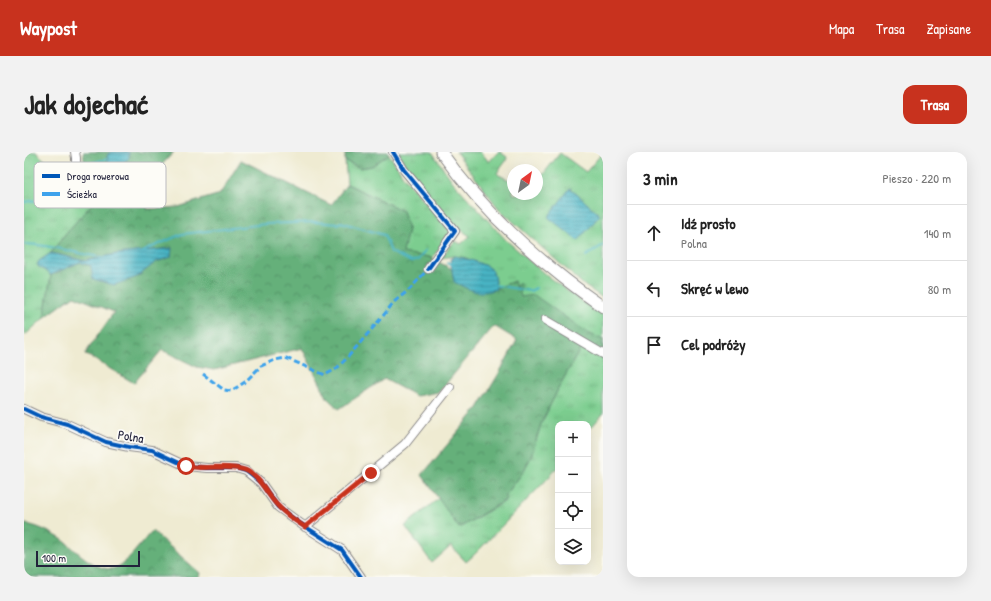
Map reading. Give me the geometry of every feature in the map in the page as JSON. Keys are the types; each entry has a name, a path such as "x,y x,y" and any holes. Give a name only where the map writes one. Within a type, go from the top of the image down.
{"main road":[{"path":"441,152 468,187 506,229 563,277 603,307"}],"street":[{"path":"75,152 76,162"},
{"path":"393,152 404,170 455,231 428,269"},
{"path":"545,320 603,354"},
{"path":"305,527 405,444 450,386"},
{"name":"Polna","path":"24,409 67,424 106,442 152,450 186,466 236,468 246,471 261,483 278,507 305,527 342,550 361,577"}],"green space":[{"path":"26,152 36,152 46,162 34,162 34,208 88,208 66,233 51,253 39,261 37,265 51,275 44,318 24,336 24,154"},
{"path":"83,152 174,152 164,162 84,162"},
{"path":"345,152 388,152 389,154 372,166 360,168 345,161"},
{"path":"398,152 432,152 453,182 506,240 547,276 587,305 603,314 603,349 521,316 514,281 496,289 493,272 488,267 466,258 455,256 440,258 455,241 461,244 470,236 455,226 406,167"},
{"path":"456,152 481,152 489,162 497,153 500,152 507,157 506,161 497,173 507,179 507,200 543,200 543,174 560,153 586,172 603,152 603,298 585,286 499,209"},
{"path":"389,154 405,179 451,232 432,258 402,253 408,229 403,211 347,184 345,161 360,168 372,166"},
{"path":"241,160 331,205 347,184 403,211 408,229 403,253 429,257 452,269 455,282 490,291 514,281 516,288 519,282 522,285 519,290 521,297 534,295 588,333 603,340 603,358 582,346 560,385 541,424 531,457 523,472 505,496 507,499 459,528 422,475 478,408 517,340 494,326 439,392 416,396 384,379 339,409 328,399 302,348 214,370 197,367 162,350 134,383 85,354 114,312 74,296 44,318 51,275 80,262 137,277 172,248 117,254 85,261 51,253 66,233 88,208 147,209 178,207 220,194"},
{"path":"582,345 603,358 603,414 591,428 591,421 555,421 555,470 552,474 466,562 451,546 432,563 405,526 439,498 459,528 507,500 505,496 523,472 531,457 541,424"},
{"path":"24,524 39,527 55,535 94,564 108,569 115,568 124,562 152,531 200,573 199,577 24,577"}],"water":[{"path":"111,152 129,152 129,158 124,162 108,162 107,155"},
{"path":"570,188 600,215 578,241 548,217"},
{"path":"172,248 171,257 156,262 137,277 114,285 93,279 91,266 80,262 51,275 37,265 39,261 51,253 85,261 117,254"},
{"path":"455,256 476,262 491,269 494,274 496,289 479,292 470,290 454,282 450,259"}],"waterway":[{"path":"95,162 106,159"},
{"path":"24,202 34,201"},
{"path":"141,253 182,234 265,224 316,222 338,224 341,222 384,235 391,252 411,262 418,260 426,250"},
{"path":"24,244 53,247 102,257"},
{"path":"586,256 603,245"},
{"path":"447,262 453,265"},
{"path":"494,285 530,291 536,288"}],"marked path":[{"path":"203,374 224,390 231,391 245,382 261,366 275,360 286,358 325,375 336,369 347,358 394,302 410,289 428,269"}],"cycle path":[{"path":"393,152 404,170 455,231 428,269"},
{"path":"24,409 41,417 67,424 106,442 152,450 186,466 236,468 246,471 261,483 278,507 301,524 342,550 361,577"}],"route":[{"path":"186,466 194,468 236,468 246,471 261,483 278,507 305,527 371,473"}]}
